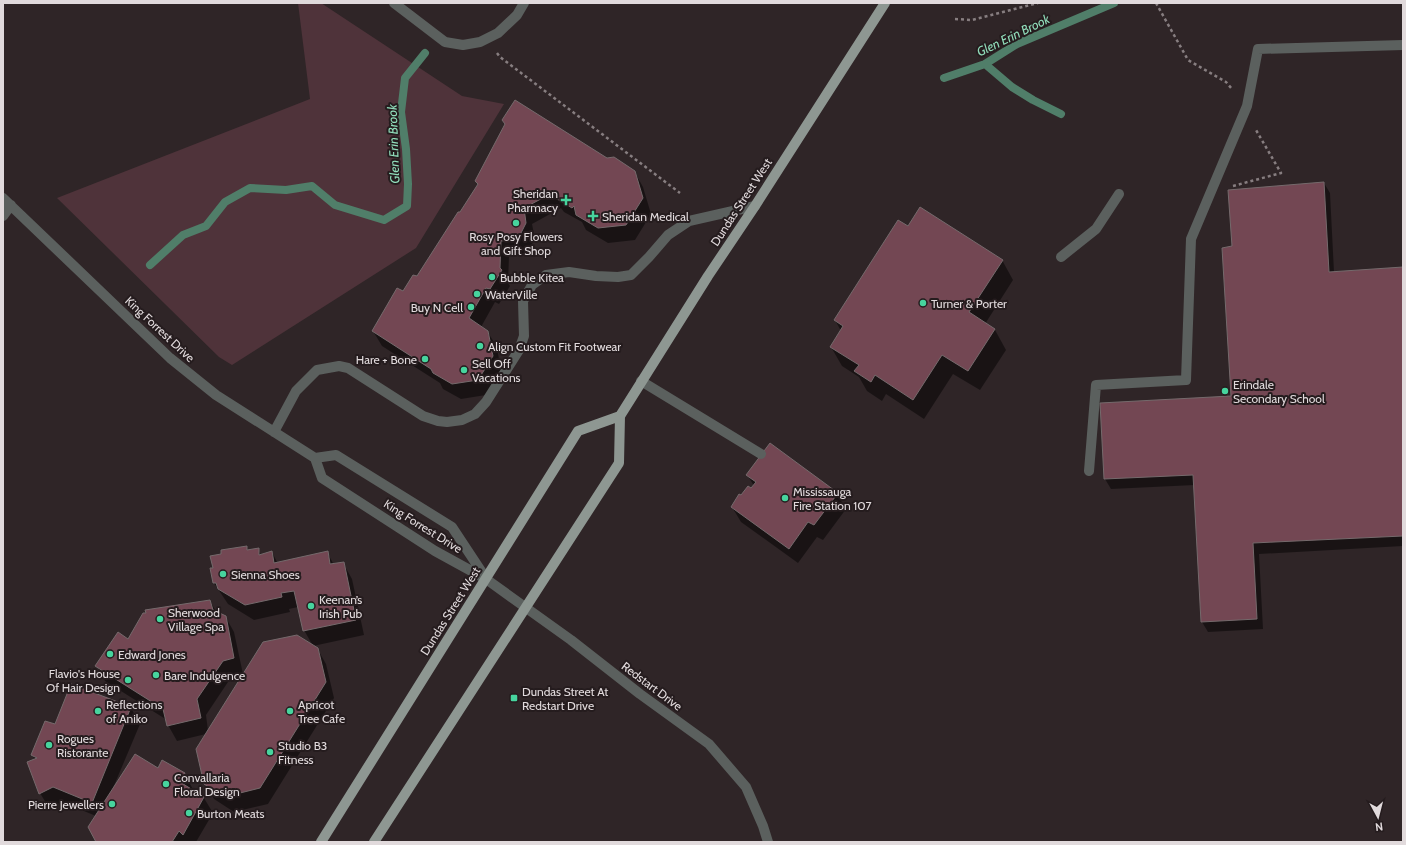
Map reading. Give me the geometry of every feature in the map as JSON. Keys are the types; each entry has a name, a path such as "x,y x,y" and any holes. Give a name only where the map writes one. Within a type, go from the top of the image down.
{"main road":[{"name":"Dundas Street West","path":"374,842 619,463 620,416 708,276 755,206 885,3"},
{"name":"Dundas Street West","path":"321,842 578,431 620,416"}],"street":[{"path":"394,3 445,42 463,44 487,40 498,33 517,15 524,3"},
{"path":"1089,471 1096,386 1186,380 1191,239 1247,106 1258,49 1403,45"},
{"path":"1061,257 1096,229 1119,194"},
{"name":"King Forrest Drive","path":"3,198 170,358 216,395 315,458 322,478 435,551 486,579"},
{"path":"3,216 11,205"},
{"path":"274,432 296,392 317,370 338,366 348,368 423,416 438,421 447,422 462,420 475,414 486,402 519,350 524,336 524,301 532,285 546,275 569,272 596,276 618,277 631,275 668,235 689,221 755,206"},
{"path":"641,381 762,454"},
{"name":"King Forrest Drive","path":"315,458 336,455 452,527 486,579"},
{"name":"Redstart Drive","path":"486,579 571,640 640,694 709,744 746,787 763,826 768,842"}],"path":[{"path":"956,19 972,20 1038,3"},
{"path":"487,40 500,57 680,193"}],"shaded area":[{"path":"298,3 321,3 462,96 504,104 416,248 232,365 219,357 57,198 310,99"}],"building":[{"path":"515,100 607,158 614,157 635,171 643,198 626,225 598,228 576,215 574,206 572,208 554,197 555,194 552,193 524,208 526,223 518,239 501,241 500,268 502,270 490,289 486,288 469,318 488,331 493,356 478,380 452,384 433,373 431,369 372,331 397,288 403,291 413,275 417,276 478,184 475,181 505,124 502,120"},
{"path":"1324,182 1329,272 1403,267 1403,536 1253,543 1257,619 1201,622 1193,475 1104,479 1100,403 1231,396 1222,248 1232,246 1228,190"},
{"path":"920,207 1003,260 969,312 995,329 968,371 942,355 913,400 875,375 871,382 854,371 859,365 830,347 843,326 834,320 898,220 908,226"},
{"name":"Mississauga Fire Station 107","path":"770,443 838,493 814,525 808,522 789,549 731,507 739,494 741,495 748,486 751,488 756,482 746,475"},
{"path":"247,546 247,550 259,548 259,555 272,551 274,563 328,551 330,564 344,562 356,620 303,631 294,591 281,593 282,597 245,605 218,589 216,583 213,583 210,568 213,568 210,556 221,554 221,550"},
{"path":"210,600 213,610 226,616 234,658 223,661 197,699 201,718 167,726 163,709 95,666 118,632 128,639 143,613 146,613 145,610"},
{"path":"297,635 318,648 326,682 260,788 224,797 204,784 196,749 263,642"},
{"path":"71,684 131,707 92,803 53,787 39,794 27,762 37,758 31,755 45,721 55,724"},
{"path":"135,754 158,768 162,760 185,773 180,782 204,797 183,835 179,831 172,842 96,842 88,827"}],"waterway":[{"name":"Glen Erin Brook","path":"944,78 985,64 1017,44 1114,3"},
{"name":"Glen Erin Brook","path":"150,265 183,235 206,226 225,202 250,188 286,190 312,186 335,205 384,220 407,206 408,184 406,149 401,112 405,78 425,53"},
{"path":"985,64 1012,87 1033,100 1061,114"}],"place":[{"name":"Sheridan Pharmacy","path":"566,200"},
{"name":"Sheridan Medical","path":"593,216"},
{"name":"Rosy Posy Flowers and Gift Shop","path":"516,223"},
{"name":"Bubble Kitea","path":"492,277"},
{"name":"WaterVille","path":"477,294"},
{"name":"Turner & Porter","path":"923,303"},
{"name":"Buy N Cell","path":"471,307"},
{"name":"Align Custom Fit Footwear","path":"480,346"},
{"name":"Hare + Bone","path":"425,359"},
{"name":"Sell Off Vacations","path":"464,370"},
{"name":"Erindale Secondary School","path":"1225,391"},
{"name":"Mississauga Fire Station 107","path":"785,498"},
{"name":"Sienna Shoes","path":"223,574"},
{"name":"Keenan’s Irish Pub","path":"311,606"},
{"name":"Sherwood Village Spa","path":"160,619"},
{"name":"Edward Jones","path":"110,654"},
{"name":"Bare Indulgence","path":"156,675"},
{"name":"Flavio's House Of Hair Design","path":"128,680"},
{"name":"Dundas Street At Redstart Drive","path":"514,698"},
{"name":"Reflections of Aniko","path":"98,711"},
{"name":"Apricot Tree Cafe","path":"290,711"},
{"name":"Rogues Ristorante","path":"49,745"},
{"name":"Studio B3 Fitness","path":"270,752"},
{"name":"Convallaria Floral Design","path":"166,784"},
{"name":"Pierre Jewellers","path":"112,804"},
{"name":"Burton Meats","path":"189,813"}]}
